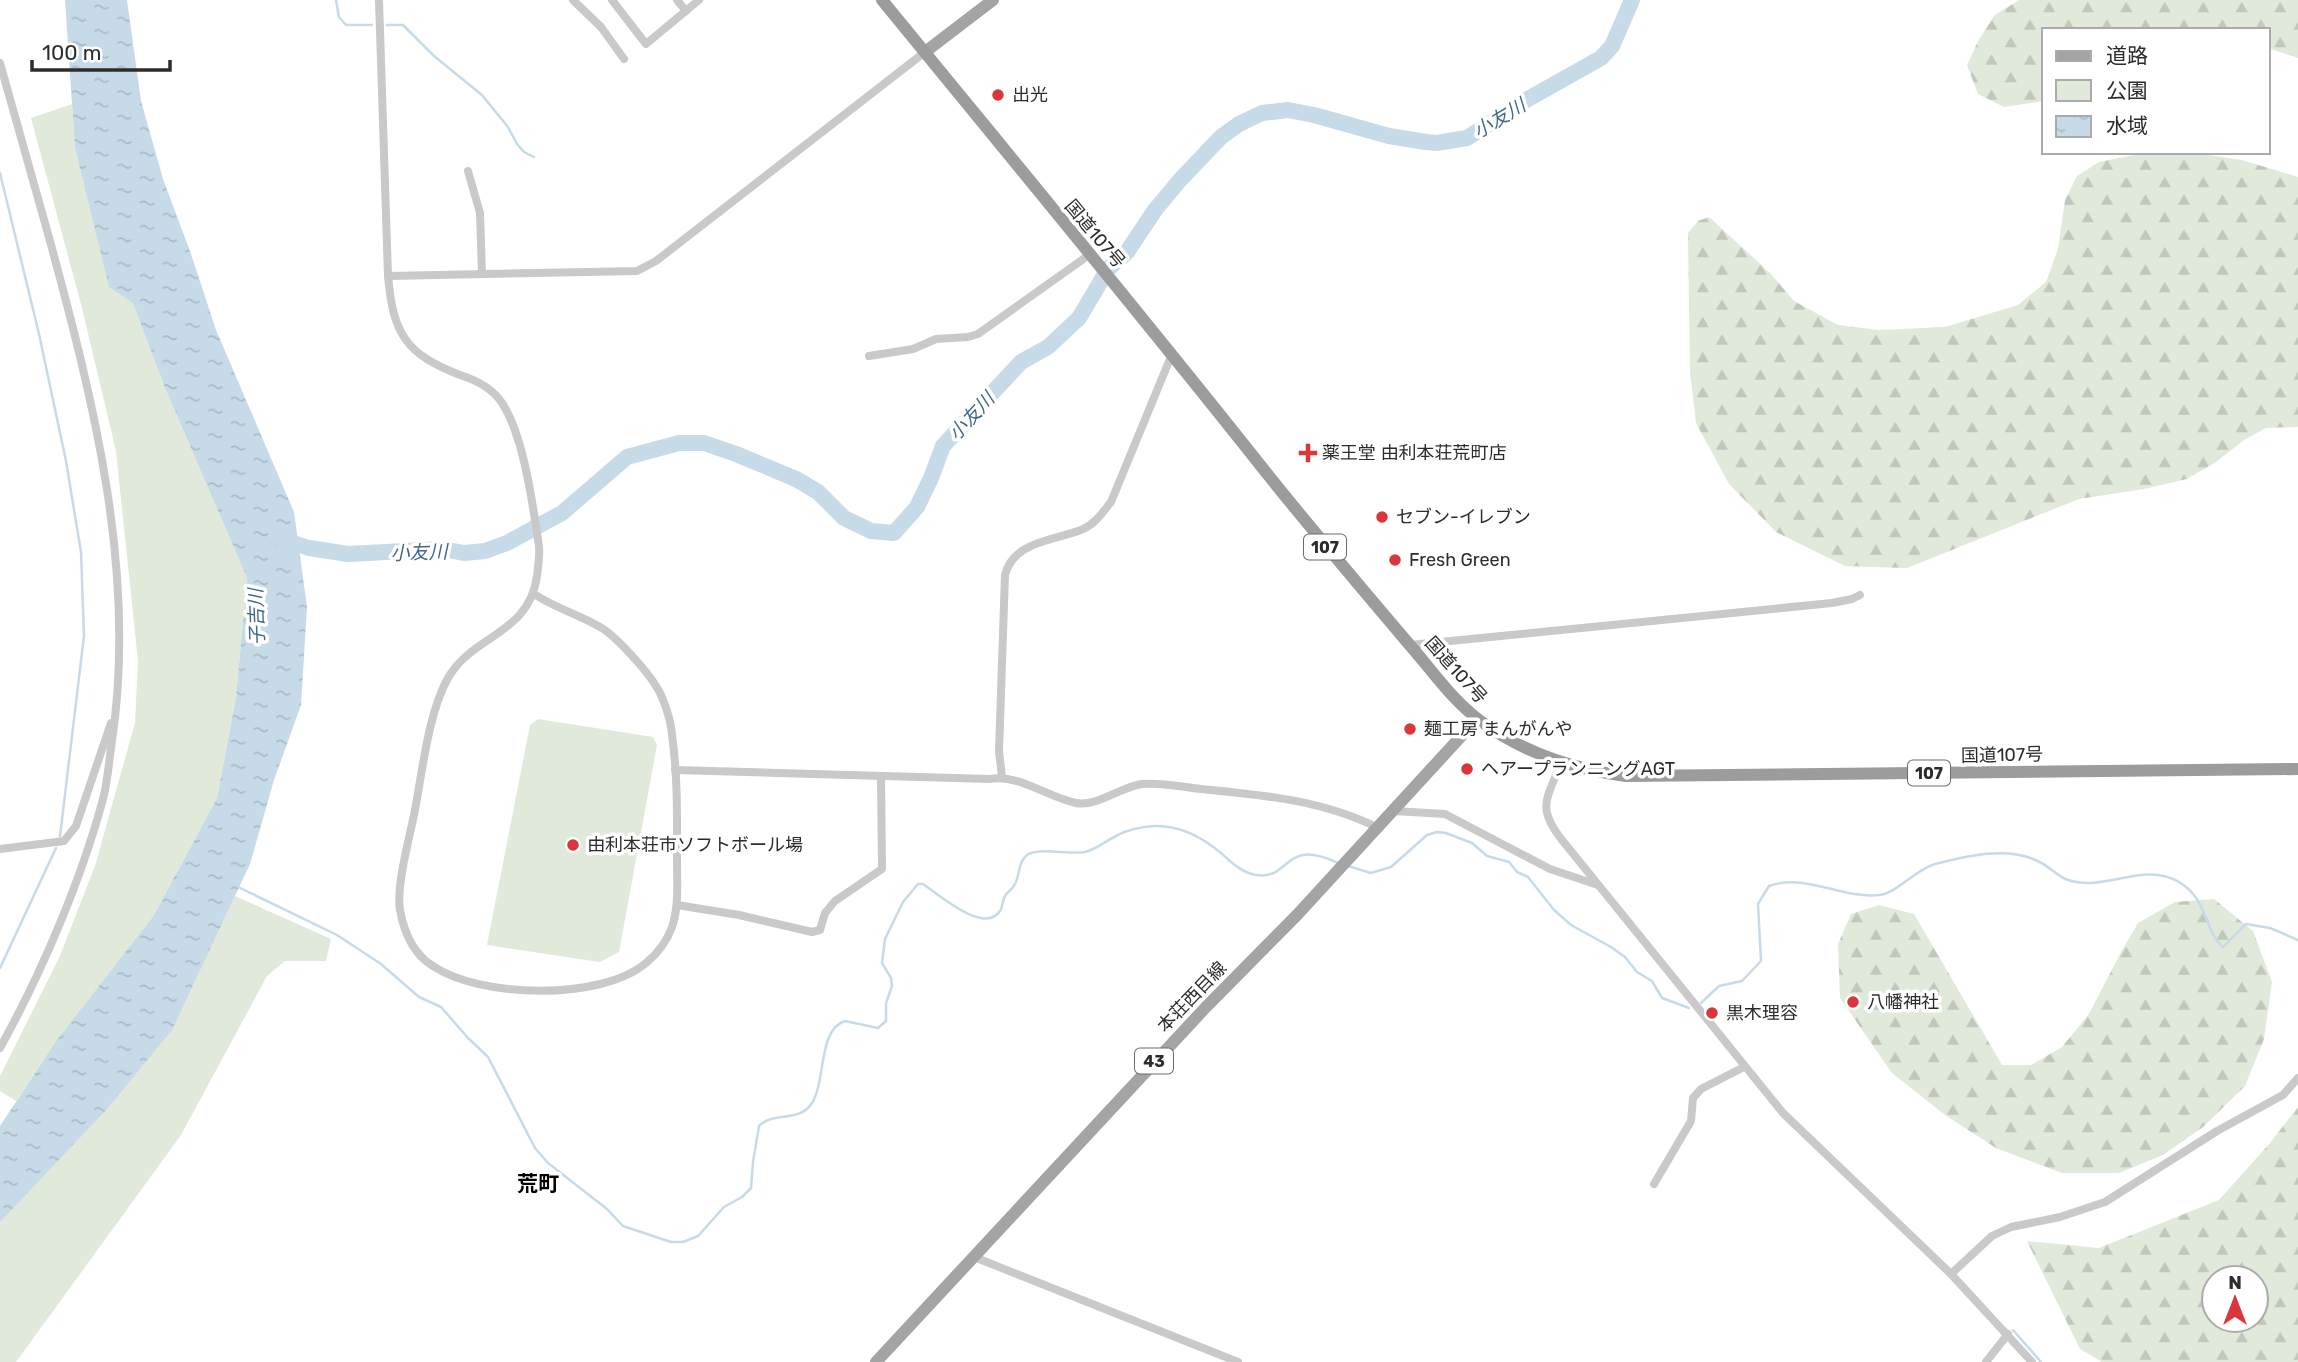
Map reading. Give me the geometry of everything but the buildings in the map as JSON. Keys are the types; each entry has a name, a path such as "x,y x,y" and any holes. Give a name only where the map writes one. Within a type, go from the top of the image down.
{"highway":[{"name":"国道107号","path":"882,0 1172,354 1334,558 1446,689 1478,719 1516,744 1561,763 1592,772 1626,776 2298,769"}],"main road":[{"path":"925,52 993,0"},
{"name":"本荘西目線","path":"876,1362 1197,1016 1344,865 1478,719"}],"street":[{"path":"379,0 388,276 394,320 406,341 424,358 441,368 476,380 502,403 518,438 540,552 534,594 520,616 461,660 447,679 439,701 405,858 399,906 407,936 417,952 432,966 459,979 492,989 533,991 592,985 628,975 645,964 667,938 677,905 672,731 657,687 603,628 554,607 534,594"},
{"path":"573,0 601,27 624,59"},
{"path":"612,0 646,44 699,0"},
{"path":"677,0 686,11"},
{"path":"388,276 637,271 656,261 925,52"},
{"path":"0,63 75,331 106,486 121,622 117,710 103,797 83,858 35,981 0,1048"},
{"path":"468,171 480,213 482,274"},
{"path":"869,356 913,349 936,339 978,334 1093,260"},
{"path":"1002,777 999,751 1001,655 1008,562 1015,554 1030,546 1086,528 1111,502 1172,354"},
{"path":"1410,645 1832,603 1860,595"},
{"path":"0,849 64,841 68,837 76,826 104,740 117,710"},
{"path":"1561,763 1547,800 1546,816 1554,830 1744,1067 1801,1132 1951,1274 2032,1362"},
{"path":"675,771 989,779 1002,777 1077,804 1144,784 1289,799 1353,815 1378,828"},
{"path":"677,905 739,915 812,932 820,930 825,913 835,901 882,869 881,777"},
{"path":"1394,811 1445,814 1550,869 1598,885"},
{"path":"1654,1184 1691,1121 1693,1098 1701,1089 1744,1067"},
{"path":"1951,1274 1992,1236 2011,1227 2060,1217 2105,1202 2185,1150 2283,1095 2298,1078"},
{"path":"974,1258 1238,1362"},
{"path":"1986,1362 2008,1334"}],"green space":[{"path":"2019,0 2298,0 2298,58 2270,49 2270,28 2042,28 2042,101 2004,107 1978,94 1967,65 1978,41 1995,15"},
{"path":"72,104 75,148 109,286 133,302 165,388 247,578 236,697 217,798 154,915 56,1041 16,1101 0,1091 0,1076 59,958 95,866 135,723 138,661 116,451 82,308 31,118"},
{"path":"2202,154 2242,160 2298,177 2298,427 2266,428 2187,479 2079,499 1907,568 1845,566 1776,532 1729,484 1696,423 1690,372 1688,233 1698,221 1709,217 1770,273 1794,301 1838,325 1878,330 1945,327 2018,305 2046,282 2058,249 2065,200 2077,176 2099,162 2133,155"},
{"name":"由利本荘市ソフトボール場","path":"538,719 653,737 657,745 619,952 600,962 487,945 530,725"},
{"path":"235,896 331,939 326,961 285,961 267,976 181,1135 16,1362 0,1362 0,1222 216,936"},
{"path":"2214,899 2253,931 2272,982 2264,1039 2245,1086 2203,1127 2163,1155 2119,1173 2062,1173 1996,1148 1945,1115 1892,1073 1840,998 1838,944 1851,914 1879,905 1914,914 2002,1065 2031,1065 2062,1047 2089,1014 2138,923 2175,902"},
{"path":"2298,1107 2298,1362 2102,1362 2080,1349 2027,1241 2099,1248 2219,1200"}],"water":[{"name":"子吉川","path":"65,0 127,0 141,101 163,179 216,330 294,512 307,607 301,705 274,780 250,864 172,1030 107,1109 0,1222 0,1126 56,1041 154,915 217,798 236,697 247,578 165,388 133,303 109,287 75,148"}],"waterway":[{"path":"336,0 339,17 346,25 372,25"},
{"name":"小友川","path":"281,539 309,548 348,554 443,549 464,553 485,551 507,543 562,513 627,457 679,443 704,443 796,479 818,492 844,518 871,531 894,533 917,507 943,446 1021,362 1048,347 1079,318 1108,269 1127,252 1155,210 1221,137 1239,124 1262,113 1288,110 1389,136 1426,142 1467,138 1528,99 1601,58 1612,46 1632,0"},
{"path":"387,25 403,25 434,56 482,95 508,127 517,144 524,152 534,157"},
{"path":"0,173 39,334 66,461 81,552 84,636 60,836"},
{"path":"238,887 337,935 381,964 419,997 441,1007 488,1057 535,1148 548,1163 607,1209 623,1226 671,1242 683,1242 698,1236 724,1207 742,1197 751,1188 759,1126 772,1119 801,1113 812,1103 826,1045 836,1026 845,1021 878,1028 886,1021 886,1003 892,986 891,978 882,963 885,939 903,902 918,884 923,884 973,916 993,917 1000,911 1005,896 1014,886 1022,861 1027,855 1038,852 1085,852 1126,831 1154,826 1190,833 1214,847 1241,870 1251,874 1268,875 1297,857 1307,855 1320,856 1338,863"},
{"path":"1348,866 1371,873 1391,867 1427,835 1437,832 1472,843 1487,856 1509,862 1517,872 1528,877 1554,910 1571,925 1625,957 1637,972 1652,981 1662,998 1689,1008"},
{"path":"0,968 56,848"},
{"path":"1701,1003 1719,986 1742,981 1761,961 1758,904 1769,886 1796,882 1851,893 1879,895 1893,890 1931,866 1986,854 2022,855 2070,881 2090,883 2146,875 2168,877 2179,882 2195,897 2212,932 2223,947 2246,924 2270,928 2298,940"},
{"path":"2013,1330 2041,1362"}],"place":[{"name":"出光","path":"998,95"},
{"name":"薬王堂 由利本荘荒町店","path":"1308,453"},
{"name":"セブン-イレブン","path":"1382,517"},
{"name":"Fresh Green","path":"1395,560"},
{"name":"麺工房 まんがんや","path":"1410,729"},
{"name":"ヘアープランニングAGT","path":"1467,769"},
{"name":"由利本荘市ソフトボール場","path":"573,845"},
{"name":"八幡神社","path":"1853,1002"},
{"name":"黒木理容","path":"1712,1013"}],"district":[{"name":"荒町","path":"538,1184"}]}
